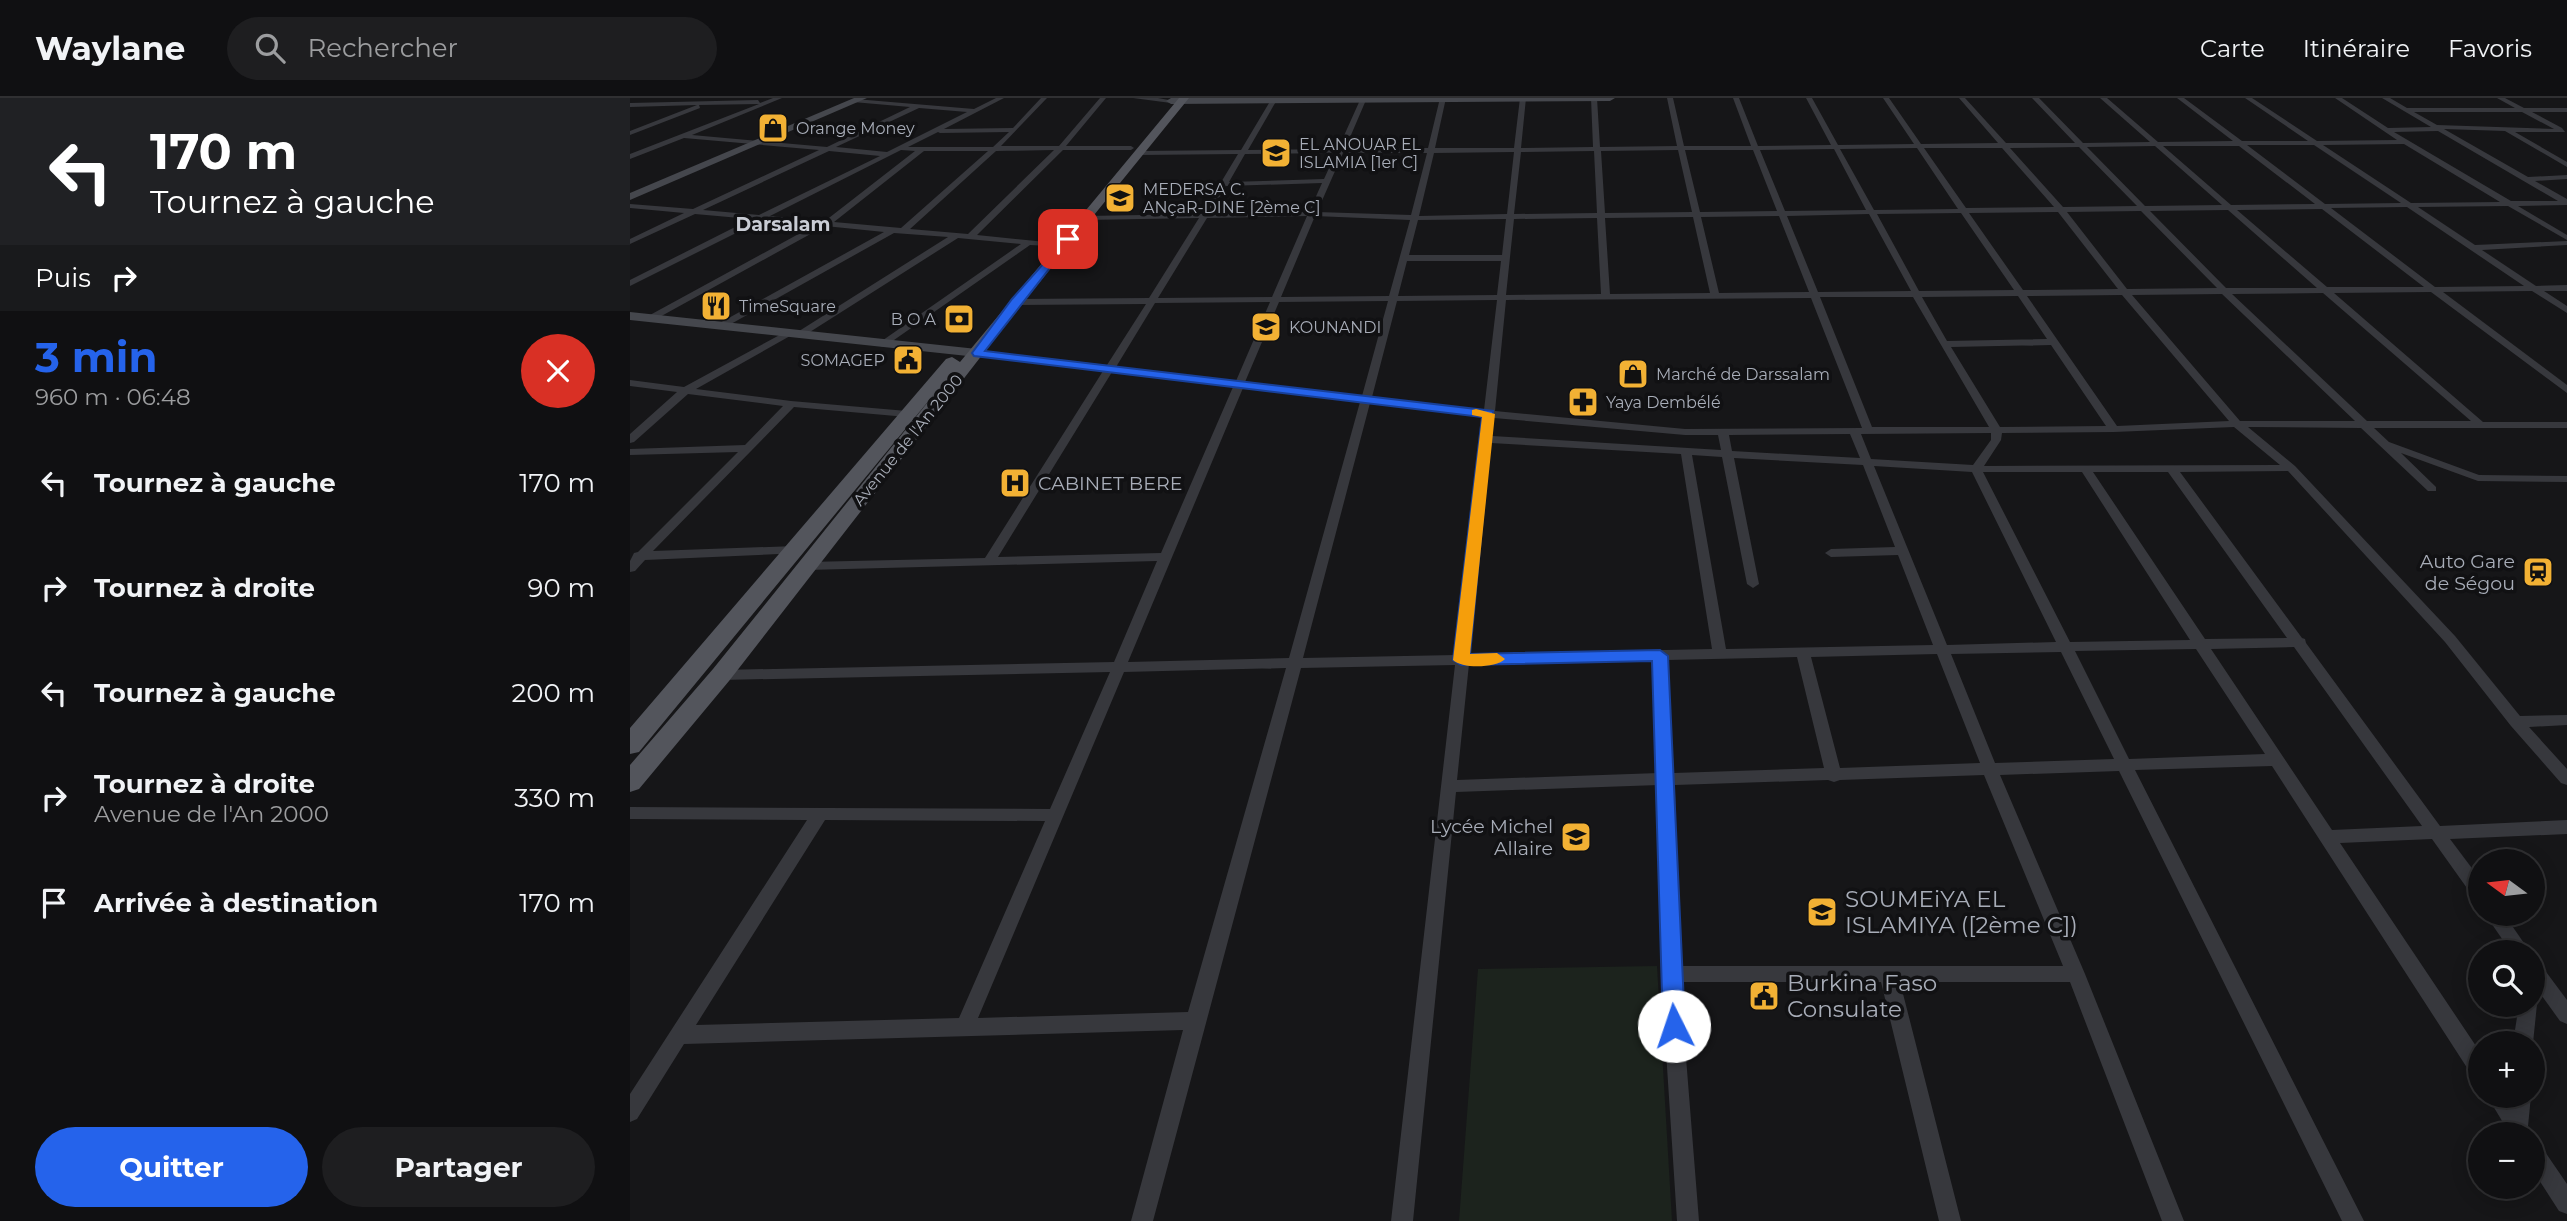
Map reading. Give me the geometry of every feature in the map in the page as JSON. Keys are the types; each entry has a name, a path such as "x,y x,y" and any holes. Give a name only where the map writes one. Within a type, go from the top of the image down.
{"main road":[{"name":"Avenue de l'An 2000","path":"630,745 801,558 968,353 1046,244 1135,150 1178,99"},
{"name":"Avenue de l'An 2000","path":"630,782 721,675 801,558 907,414 1016,302 1085,218 1135,150"}],"street":[{"path":"630,105 646,98"},
{"path":"630,133 723,98"},
{"path":"630,158 779,98"},
{"path":"630,283 1001,98"},
{"path":"902,232 996,148 1044,98"},
{"path":"970,237 1061,148 1103,98"},
{"path":"1136,98 1610,98"},
{"path":"1142,1221 1194,1021 1297,663 1415,218 1443,98"},
{"path":"1402,1221 1523,98"},
{"path":"1594,98 1606,297"},
{"path":"1670,98 1715,296"},
{"path":"1736,98 1814,295 1861,430 1867,462 1945,651 1990,771 2076,974 2173,1221"},
{"path":"1809,98 1944,344 1997,430 1996,440 1976,469"},
{"path":"1886,98 2114,429"},
{"path":"1962,98 2061,209 2124,291 2237,424 2291,468 2450,639 2516,722 2567,779"},
{"path":"2035,98 2223,290 2431,489"},
{"path":"2103,98 2481,425"},
{"path":"2180,98 2567,390"},
{"path":"2248,98 2567,310"},
{"path":"2338,98 2405,142 2555,230 2567,240"},
{"path":"2385,98 2567,203"},
{"path":"2500,98 2563,130"},
{"path":"630,197 858,99 976,111"},
{"path":"989,562 1206,214 1274,99"},
{"path":"965,1027 1363,100"},
{"path":"630,105 770,102"},
{"path":"630,242 918,106"},
{"path":"2405,110 2567,110"},
{"path":"2507,129 2567,165"},
{"path":"935,131 1015,130"},
{"path":"2387,130 2563,130"},
{"path":"684,136 889,154"},
{"path":"640,142 672,141"},
{"path":"899,149 1061,148 1242,152 2405,142"},
{"path":"653,317 825,224 922,149"},
{"path":"2526,179 2567,177"},
{"path":"1222,184 1328,181"},
{"path":"1085,218 1312,214 1415,218 2567,203"},
{"path":"630,206 1046,244"},
{"path":"2555,230 2567,230"},
{"path":"719,327 891,231"},
{"path":"630,440 686,390 793,335 956,236"},
{"path":"2473,248 2567,240"},
{"path":"881,345 1028,243"},
{"path":"1404,258 1506,258"},
{"path":"1016,302 1152,298 1277,300 2567,288"},
{"path":"630,316 1109,368 1489,414 1685,432 2114,429 2237,424 2567,425"},
{"path":"1944,344 2053,342"},
{"path":"630,383 791,404 907,414"},
{"path":"630,391 686,390"},
{"path":"630,568 636,556 791,404"},
{"path":"1723,432 1753,584"},
{"path":"1486,439 1976,469 2291,468"},
{"path":"2381,442 2478,478 2567,479"},
{"path":"630,452 748,448"},
{"path":"1686,452 1720,654"},
{"path":"2085,468 2468,1052"},
{"path":"2171,468 2468,876"},
{"path":"1976,469 2063,648 2353,1221"},
{"path":"1831,553 1903,551"},
{"path":"636,556 989,562 1167,557"},
{"path":"721,675 1945,651 2199,642 2300,642"},
{"path":"1803,653 1834,776"},
{"path":"1660,656 1667,779 1670,974 1688,1221"},
{"path":"2516,722 2567,720"},
{"path":"1448,786 1834,776 2276,760"},
{"path":"630,813 1056,815"},
{"path":"630,1112 820,814"},
{"path":"2327,837 2567,827"},
{"path":"1888,973 1950,1221"},
{"path":"1670,974 2076,974"},
{"path":"2545,989 2567,1015"},
{"path":"678,1035 1194,1021"},
{"path":"2545,1170 2567,1203"}],"shaded area":[{"path":"1657,966 1672,1221 1459,1221 1478,969"}],"slow traffic":[{"path":"1476,412 1489,414 1461,660 1497,659"}],"place":[{"name":"Orange Money","path":"773,128"},
{"name":"EL ANOUAR EL ISLAMIA [1er C]","path":"1276,153"},
{"name":"MEDERSA C. ANçaR-DINE [2ème C]","path":"1120,198"},
{"name":"TimeSquare","path":"716,306"},
{"name":"B O A","path":"959,319"},
{"name":"KOUNANDI","path":"1266,327"},
{"name":"SOMAGEP","path":"908,360"},
{"name":"Marché de Darssalam","path":"1633,374"},
{"name":"Yaya Dembélé","path":"1583,402"},
{"name":"CABINET BERE","path":"1015,483"},
{"name":"Auto Gare de Ségou","path":"2538,572"},
{"name":"Lycée Michel Allaire","path":"1576,837"},
{"name":"SOUMEiYA EL ISLAMIYA ([2ème C])","path":"1822,912"},
{"name":"Burkina Faso Consulate","path":"1764,996"}],"district":[{"name":"Darsalam","path":"783,224"}],"route":[{"path":"1068,239 978,353 1489,414 1461,660 1660,656 1667,779 1670,974 1674,1026"}]}
